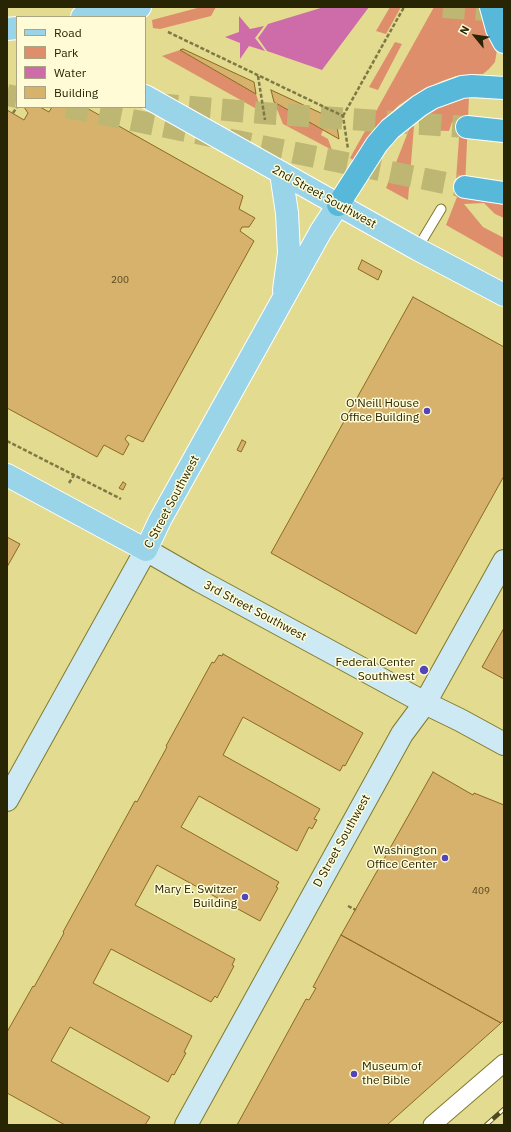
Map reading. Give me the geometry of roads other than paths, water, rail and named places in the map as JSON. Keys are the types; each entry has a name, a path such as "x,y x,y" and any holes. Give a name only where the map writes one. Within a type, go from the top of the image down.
{"highway":[{"path":"491,7 504,42"},
{"path":"338,205 377,144 390,129 419,106 432,98 462,87 472,86 504,88"},
{"path":"467,127 504,131"},
{"path":"465,187 504,193"}],"main road":[{"path":"90,16 140,7"},
{"name":"2nd Street Southwest","path":"146,97 417,249 504,295"},
{"path":"282,173 287,213 289,252 282,303"},
{"name":"C Street Southwest","path":"146,550 160,520 321,231 338,205"},
{"name":"3rd Street Southwest","path":"7,475 146,550"}],"street":[{"name":"3rd Street Southwest","path":"146,550 200,581 425,703 504,744"},
{"name":"C Street Southwest","path":"7,800 146,550"},
{"name":"D Street Southwest","path":"186,1125 402,734 425,703 504,561"},
{"path":"432,1125 504,1063"}],"lane":[{"path":"417,249 441,209"}],"water":[{"path":"324,7 369,7 322,70 267,51 258,38 268,24"},
{"path":"239,16 250,29 264,26 255,38 265,51 249,46 240,59 240,43 225,37 239,32"}],"tunnel":[{"path":"443,7 504,11"},
{"path":"7,95 16,97"},
{"path":"156,104 467,127"},
{"path":"72,108 465,187"}],"railway":[{"path":"486,1125 504,1109"}],"place":[{"name":"O'Neill House Office Building","path":"427,411"},
{"name":"Federal Center Southwest","path":"424,670"},
{"name":"Washington Office Center","path":"445,858"},
{"name":"Mary E. Switzer Building","path":"245,897"},
{"name":"Museum of the Bible","path":"354,1074"}]}
